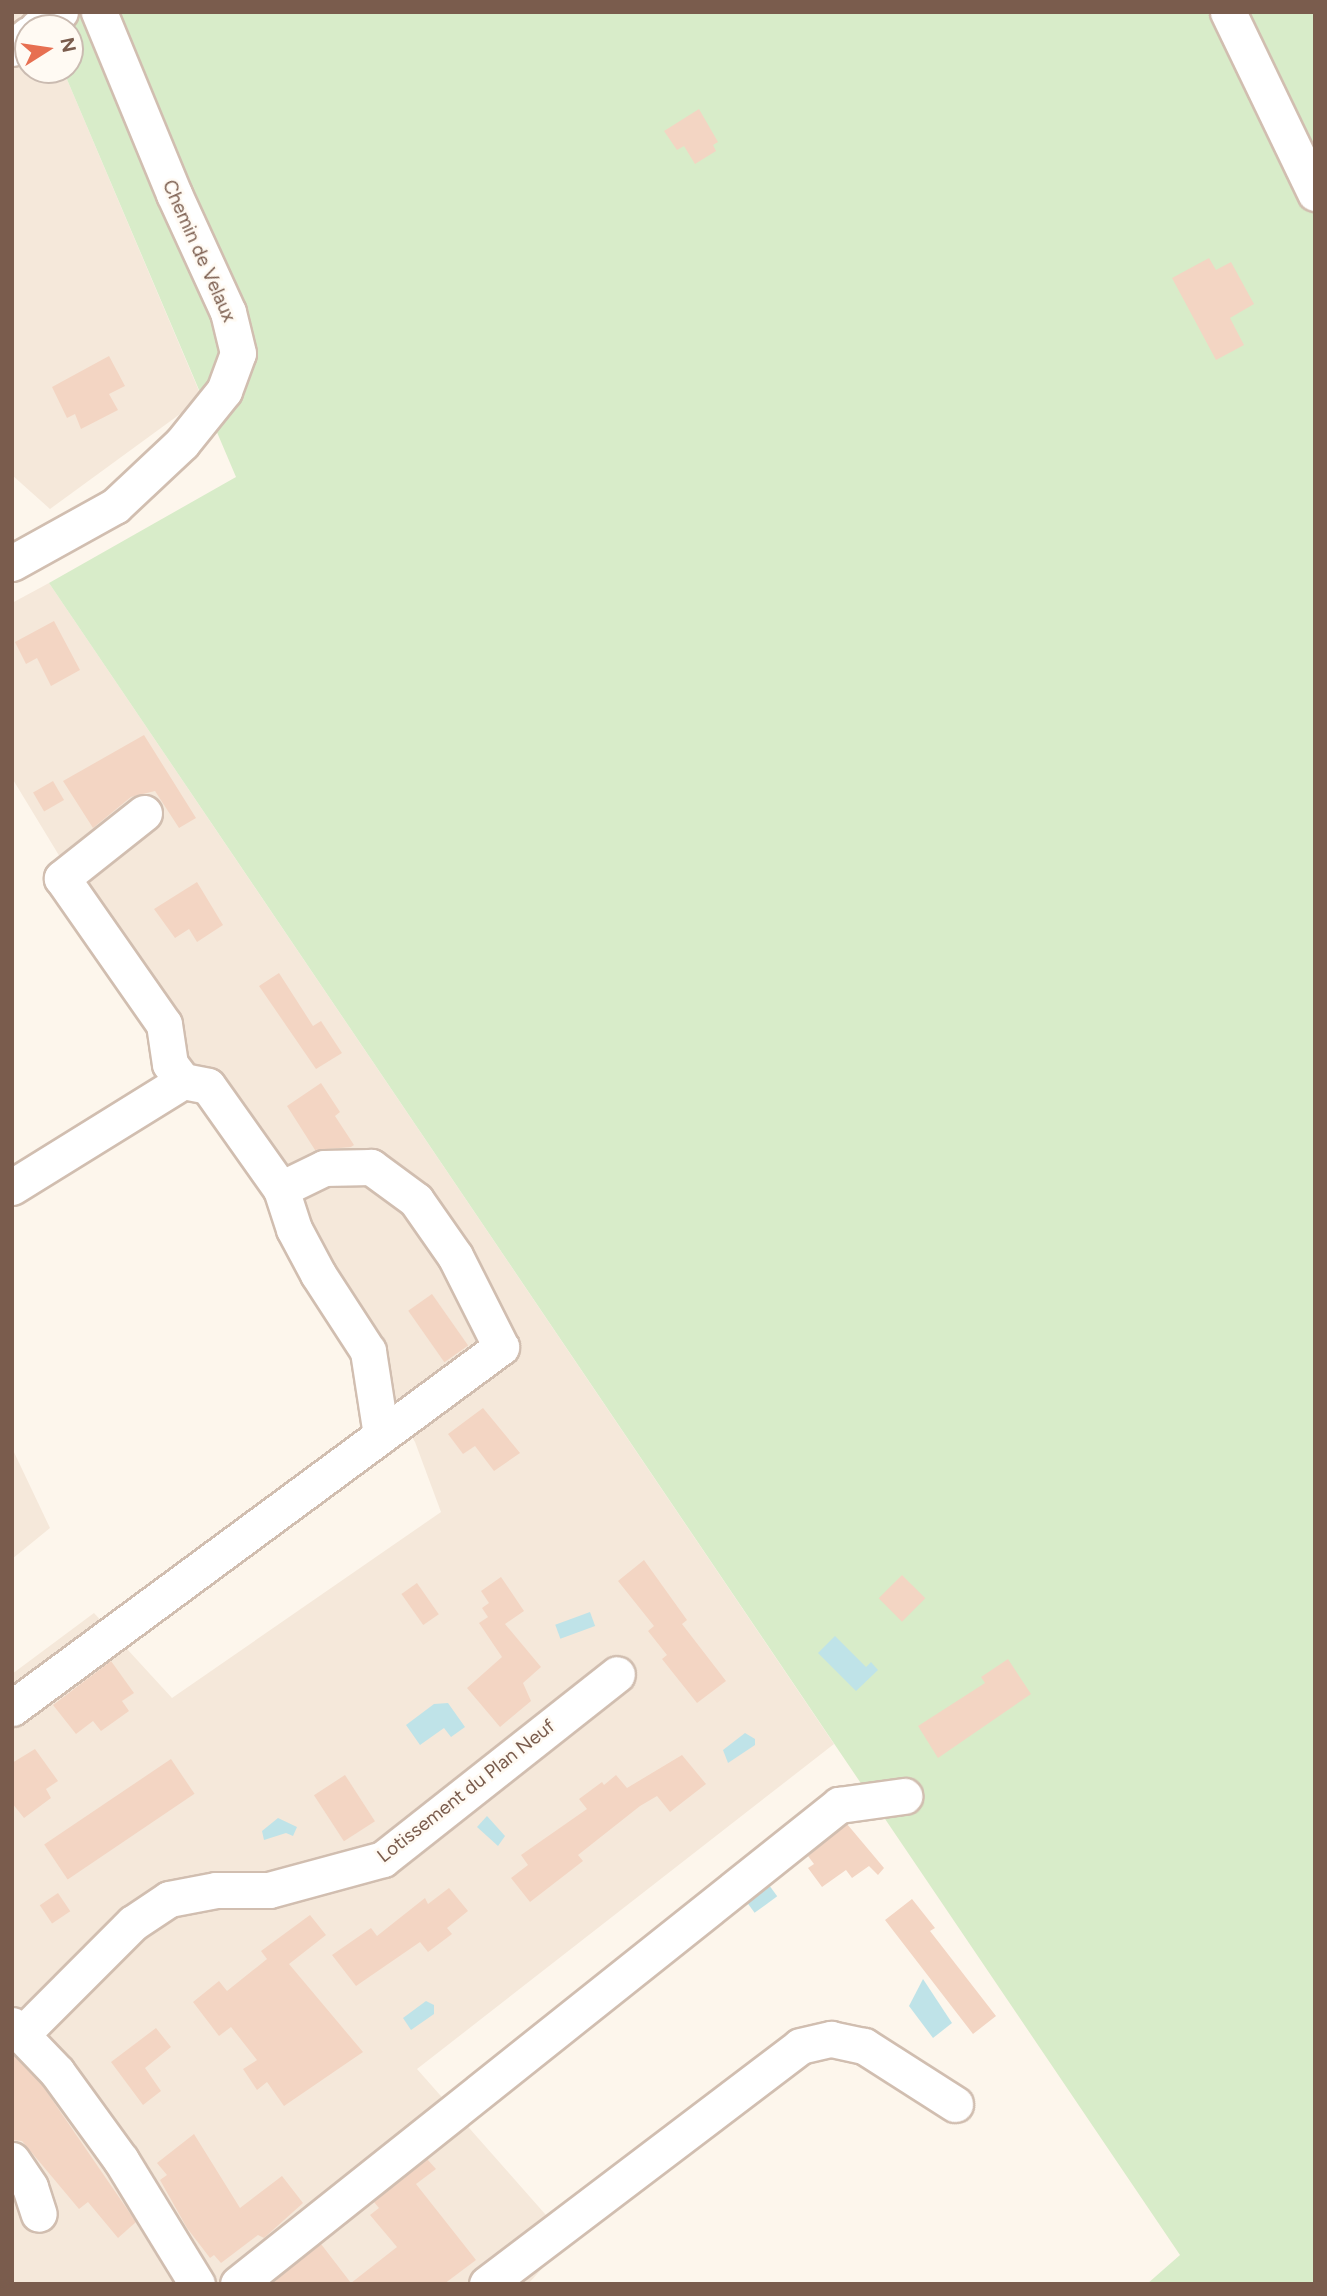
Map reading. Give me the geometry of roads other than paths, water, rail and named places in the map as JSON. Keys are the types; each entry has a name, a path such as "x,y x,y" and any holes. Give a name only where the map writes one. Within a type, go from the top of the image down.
{"street":[{"name":"Chemin de Velaux","path":"12,563 88,525 115,506 199,422 224,391 238,353 228,312 174,194 99,12"},
{"path":"1228,12 1315,193"},
{"path":"144,813 62,878 164,1024 170,1064 183,1081 208,1086 281,1189 294,1228 318,1274 368,1351 381,1435"},
{"path":"12,1187 183,1081"},
{"path":"12,1708 501,1347 454,1256 416,1200 371,1167 324,1168 281,1189"},
{"name":"Lotissement du Plan Neuf","path":"17,2030 133,1923 169,1899 204,1891 270,1890 383,1859 617,1674"},
{"path":"238,2284 839,1805 904,1796"},
{"path":"17,2030 57,2072 121,2160 197,2284"},
{"path":"486,2284 800,2046 831,2039 864,2046 955,2104"},
{"path":"12,2160 30,2187 39,2214"}],"water":[{"path":"590,1612 595,1626 560,1639 555,1625"},
{"path":"835,1636 866,1667 871,1662 878,1670 856,1691 818,1653"},
{"path":"448,1703 465,1727 451,1737 444,1728 420,1745 406,1725 434,1704"},
{"path":"745,1733 755,1739 755,1745 728,1763 723,1750"},
{"path":"487,1816 505,1836 498,1846 477,1827"},
{"path":"278,1818 297,1827 293,1836 286,1833 264,1840 262,1831"},
{"path":"769,1885 777,1896 755,1913 746,1901"},
{"path":"923,1979 952,2023 933,2038 909,2006"},
{"path":"426,2001 434,2005 434,2014 411,2030 403,2018"}]}
